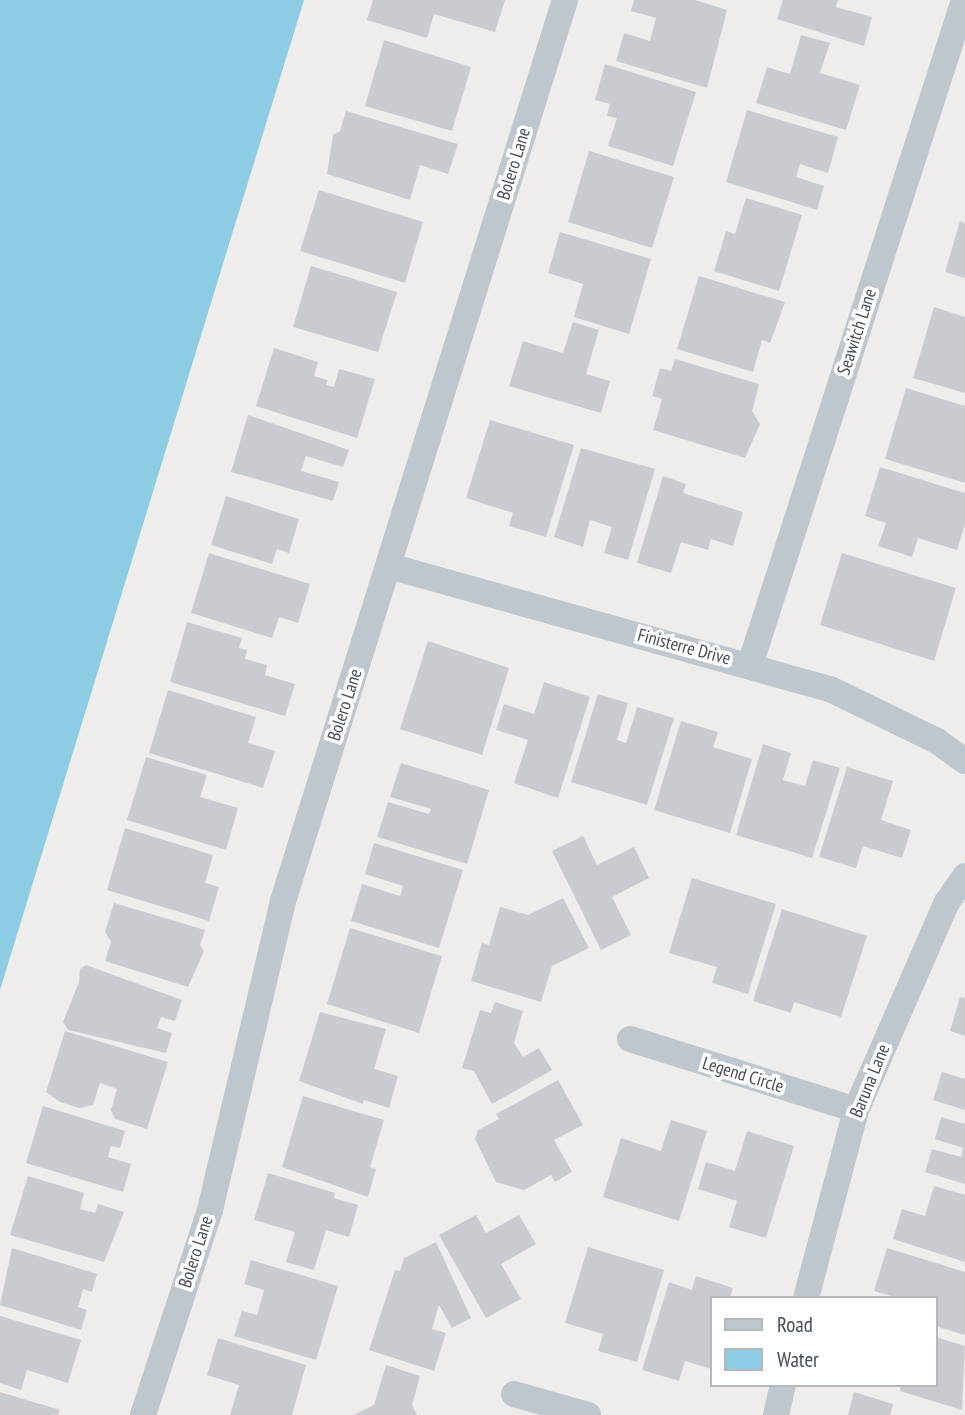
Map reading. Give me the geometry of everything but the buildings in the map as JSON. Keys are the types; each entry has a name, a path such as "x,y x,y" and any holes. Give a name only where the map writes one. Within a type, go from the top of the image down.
{"street":[{"name":"Bolero Lane","path":"143,1415 210,1210 283,901 565,0"},
{"name":"Seawitch Lane","path":"750,665 964,0"},
{"name":"Finisterre Drive","path":"389,566 830,689 937,741 965,761"},
{"name":"Baruna Lane","path":"807,1296 856,1110 947,902 965,876"},
{"name":"Legend Circle","path":"630,1040 856,1110"},
{"path":"775,1415 782,1387"},
{"path":"514,1394 588,1415"}],"water":[{"path":"0,0 304,0 0,990"}]}
